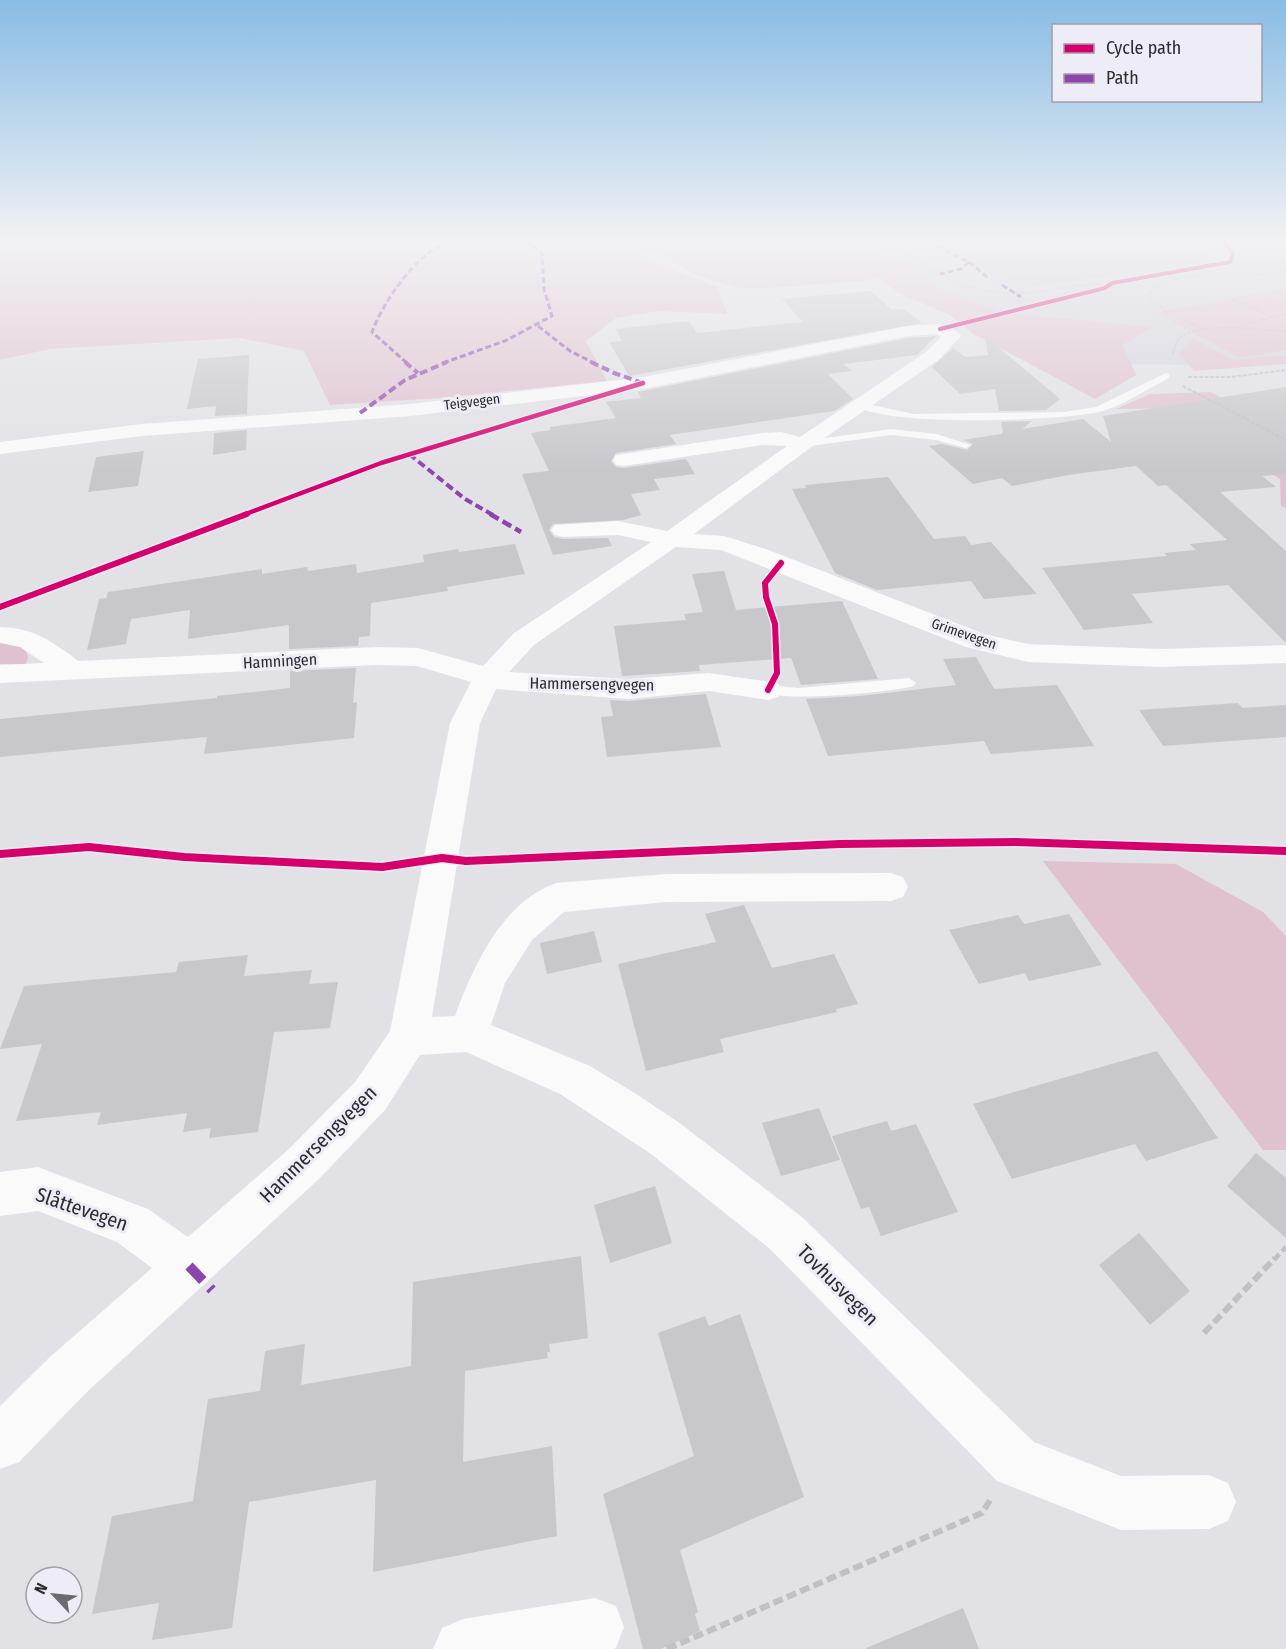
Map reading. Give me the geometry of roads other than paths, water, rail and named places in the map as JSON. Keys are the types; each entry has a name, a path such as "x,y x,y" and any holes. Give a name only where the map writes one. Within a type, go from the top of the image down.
{"street":[{"name":"Hammersengvegen","path":"0,1443 69,1374 304,1164 370,1096 409,1037 465,723 487,679 524,639 932,356 952,336 940,329"},
{"name":"Teigvegen","path":"0,448 142,430 410,410 643,383 908,331 940,329"},
{"path":"624,460 762,439 781,438 803,444"},
{"path":"563,530 618,528 671,539"},
{"name":"Grimevegen","path":"671,539 724,543 746,550 976,641 1028,653 1161,658 1281,652"},
{"path":"0,635 23,636 37,643 71,670"},
{"name":"Hamningen","path":"0,674 376,656 418,657 487,679"},
{"name":"Hammersengvegen","path":"487,679 628,689 709,682 768,690"},
{"path":"468,1034 488,977 519,929 556,898 666,888 891,887"},
{"name":"Tovhusvegen","path":"409,1037 468,1034 575,1080 618,1106 786,1233 1016,1462 1121,1503 1209,1502"},
{"name":"Slåttevegen","path":"0,1194 38,1189 132,1225 189,1266"},
{"path":"472,1648 596,1627"}],"lane":[{"path":"862,406 914,417 1065,415 1099,409 1166,376"},
{"path":"803,444 891,432 936,437 966,445"},
{"path":"768,690 798,693 909,683"}]}
